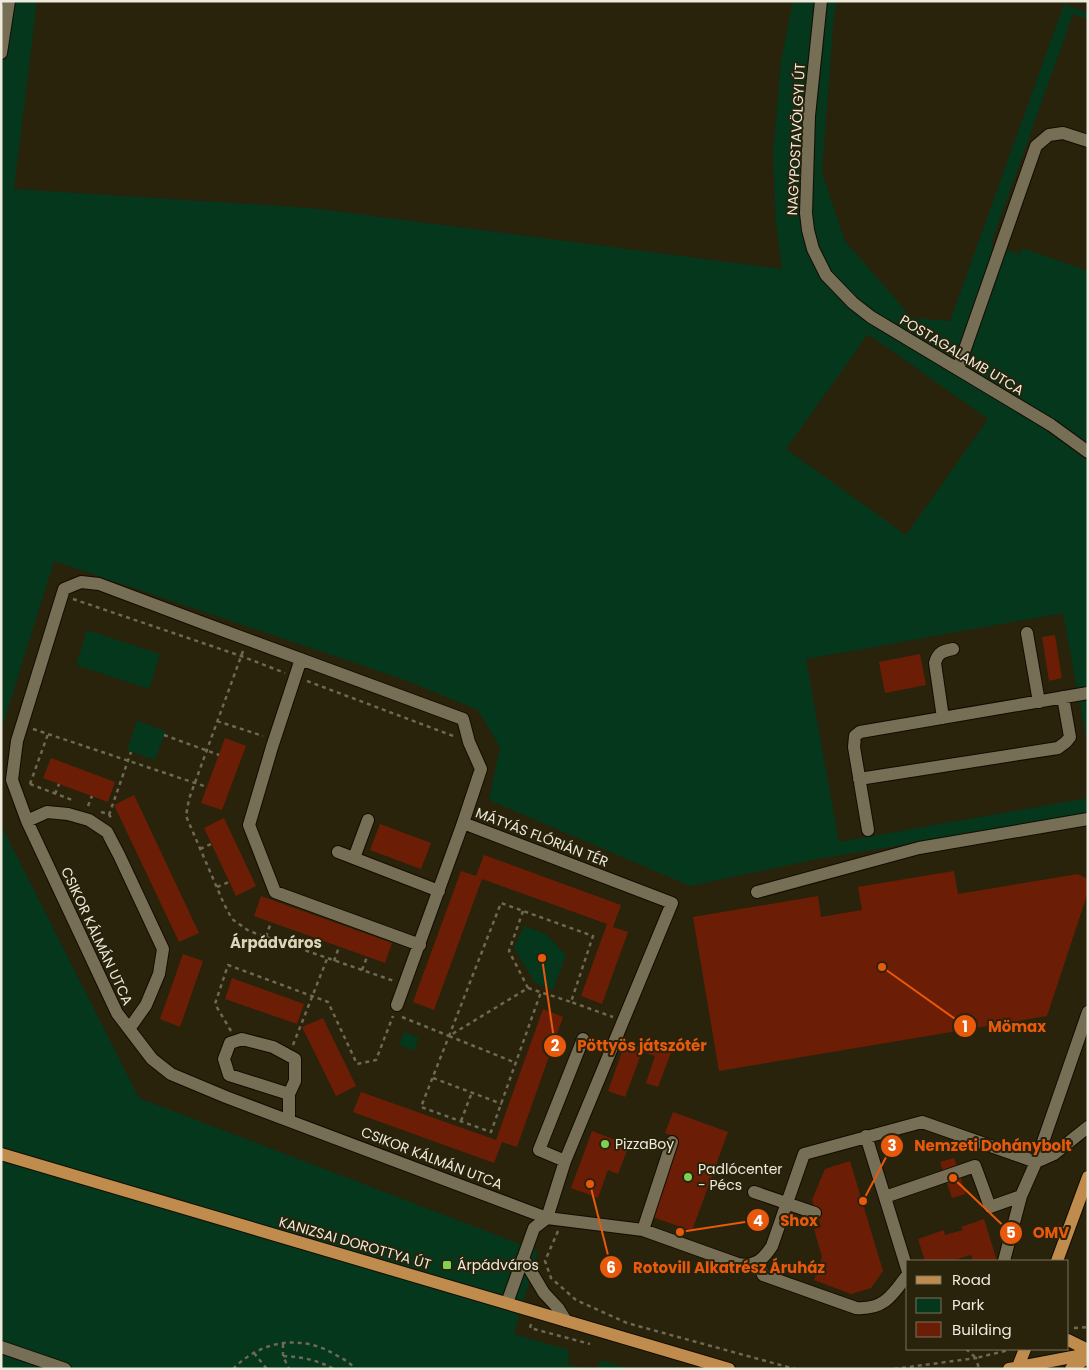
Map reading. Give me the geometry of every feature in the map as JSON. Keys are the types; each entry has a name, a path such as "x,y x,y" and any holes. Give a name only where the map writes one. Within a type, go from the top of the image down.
{"main road":[{"name":"KANIZSAI DOROTTYA ÚT","path":"1,1154 729,1369"},
{"path":"1058,1260 1088,1177"},
{"path":"1069,1340 1088,1350"},
{"path":"1015,1368 1024,1350"},
{"path":"1015,1368 1088,1356"},
{"path":"1071,1369 1088,1356"}],"street":[{"path":"1,53 9,1"},
{"name":"NAGYPOSTAVÖLGYI ÚT","path":"821,1 809,116 806,213 813,249 826,275"},
{"path":"958,369 1036,146 1048,135 1063,133 1088,141"},
{"name":"POSTAGALAMB UTCA","path":"826,275 853,303 871,317 1018,407 1051,425 1088,452"},
{"path":"62,595 64,589 81,582 99,584 463,719 469,742 481,769 463,823"},
{"name":"CSIKOR KÁLMÁN UTCA","path":"62,595 17,741 12,780 27,821 116,1014 152,1059 171,1074 226,1098 547,1218 642,1230 738,1264 746,1266 759,1262"},
{"path":"1027,634 1039,702"},
{"path":"943,718 935,663 941,651 953,649"},
{"path":"301,659 274,740 249,825 275,892 420,945"},
{"path":"868,830 853,740 860,732 1088,693"},
{"path":"859,779 1058,748 1070,737 1063,697"},
{"path":"27,821 48,812 68,814 89,820 107,832 119,855 163,949 159,974 146,1005 129,1029"},
{"path":"757,892 919,848 1088,819"},
{"path":"354,858 368,820"},
{"name":"MÁTYÁS FLÓRIÁN TÉR","path":"397,1005 463,823 672,903 624,1020"},
{"path":"338,852 439,891"},
{"path":"1004,1260 1021,1196 1036,1162 1088,1012"},
{"path":"507,1303 534,1228 547,1218 565,1161 624,1020"},
{"path":"565,1161 539,1150 583,1038"},
{"path":"289,1094 229,1075 224,1059 230,1043 242,1039 273,1047 295,1059 295,1081 289,1094 289,1120"},
{"path":"906,1276 888,1299 876,1306 864,1308 848,1306 763,1275 759,1262 772,1246 804,1154 922,1122 1036,1162 1054,1154 1088,1127"},
{"path":"866,1136 906,1266"},
{"path":"642,1230 672,1142"},
{"path":"885,1198 975,1166 990,1207 1021,1196"},
{"path":"754,1192 815,1212"},
{"path":"523,1258 544,1293 566,1321"},
{"path":"1,1347 36,1364 65,1369"}],"path":[{"path":"62,595 241,656 469,742"},
{"path":"217,721 274,740"},
{"path":"22,726 207,787"},
{"path":"21,807 48,734"},
{"path":"164,735 219,755"},
{"path":"103,830 131,752"},
{"path":"55,794 59,784"},
{"path":"88,806 92,796"},
{"path":"200,849 211,844"},
{"path":"217,888 229,882"},
{"path":"542,992 492,1132 421,1106 501,903 593,936 571,1002"},
{"path":"523,911 509,950 528,988"},
{"path":"266,937 271,922"},
{"path":"299,949 304,934"},
{"path":"334,961 339,947"},
{"path":"362,970 367,957"},
{"path":"288,1056 327,958"},
{"path":"236,1041 215,1004 228,965 328,1002 357,1064 376,1060 394,1014 516,1063"},
{"path":"393,989 398,974"},
{"path":"449,1036 528,988 624,1020"},
{"path":"432,1077 502,1104"},
{"path":"461,1121 472,1092"},
{"path":"562,1220 545,1261 551,1278 576,1300 627,1323 795,1369"},
{"path":"1069,1329 1088,1326"},
{"path":"233,1369 242,1360 265,1346 294,1342 324,1347 351,1364 355,1369"},
{"path":"283,1344 284,1356 289,1369"},
{"path":"967,1350 976,1358 980,1369"},
{"path":"894,1369 976,1358 1006,1350"},
{"path":"254,1353 266,1369"},
{"path":"284,1356 302,1357 319,1361 334,1369"}],"green space":[{"path":"1,1 37,1 14,189 311,208 782,269 776,224 773,155 781,61 793,1 837,1 834,16 822,172 845,241 912,318 950,321 1064,4 1088,13 1088,19 1073,14 991,244 1020,254 1022,248 1088,271 1088,749 1063,613 806,659 839,842 1088,798 1088,815 817,859 690,886 489,800 500,747 478,710 405,680 54,561 1,731","holes":["868,334 988,419 906,535 786,449"]},
{"path":"87,630 160,654 149,689 76,665"},
{"path":"137,721 166,731 155,760 127,750"},
{"path":"1,825 139,1098 538,1251 514,1334 569,1350 568,1364 583,1369 1,1369"},
{"path":"524,926 546,934 566,955 553,990 535,983 514,948"},
{"path":"404,1032 419,1038 414,1051 399,1045"},
{"path":"601,1360 631,1369 596,1369"}],"building":[{"path":"1055,635 1062,678 1049,681 1042,637"},
{"path":"920,654 926,685 885,693 879,662"},
{"path":"225,738 246,746 222,810 201,803"},
{"path":"51,758 115,782 108,802 43,778"},
{"path":"134,795 199,933 179,942 114,805"},
{"path":"224,818 256,886 236,896 204,828"},
{"path":"380,824 431,843 421,869 370,850"},
{"path":"484,855 621,905 613,927 628,932 602,1004 581,996 607,924 482,879 434,1010 413,1002 461,871 476,876"},
{"path":"954,871 958,894 1078,874 1088,879 1088,892 1047,1016 719,1071 693,917 818,896 821,917 862,910 858,887"},
{"path":"261,896 392,943 385,963 254,916"},
{"path":"183,954 203,961 180,1027 160,1019"},
{"path":"232,978 304,1004 297,1024 225,999"},
{"path":"543,1009 563,1017 517,1147 502,1142 494,1163 353,1112 361,1092 496,1140"},
{"path":"323,1018 356,1086 336,1096 302,1027"},
{"path":"641,1039 672,1050 658,1087 646,1083 655,1056 642,1052 625,1097 608,1091 625,1043 638,1047"},
{"name":"Padlócenter - Pécs","path":"673,1112 728,1132 692,1231 650,1216 678,1138 665,1133"},
{"path":"592,1131 629,1145 618,1174 608,1170 598,1198 571,1188"},
{"path":"954,1158 966,1194 952,1198 940,1162"},
{"path":"850,1161 883,1271 871,1288 851,1294 814,1280 822,1257 814,1229 821,1227 812,1200 825,1169"},
{"path":"984,1219 997,1260 973,1260 971,1255 954,1260 925,1260 918,1239 944,1230 945,1235 963,1230 961,1227"}],"place":[{"name":"Pöttyös játszótér","path":"542,958"},
{"name":"Mömax","path":"882,967"},
{"name":"PizzaBoy","path":"605,1144"},
{"name":"Padlócenter - Pécs","path":"688,1177"},
{"name":"OMV","path":"953,1178"},
{"name":"Rotovill Alkatrész Áruház","path":"590,1184"},
{"name":"Nemzeti Dohánybolt","path":"863,1201"},
{"name":"Shox","path":"680,1232"},
{"name":"Árpádváros","path":"447,1265"}],"district":[{"name":"Árpádváros","path":"276,943"}]}
